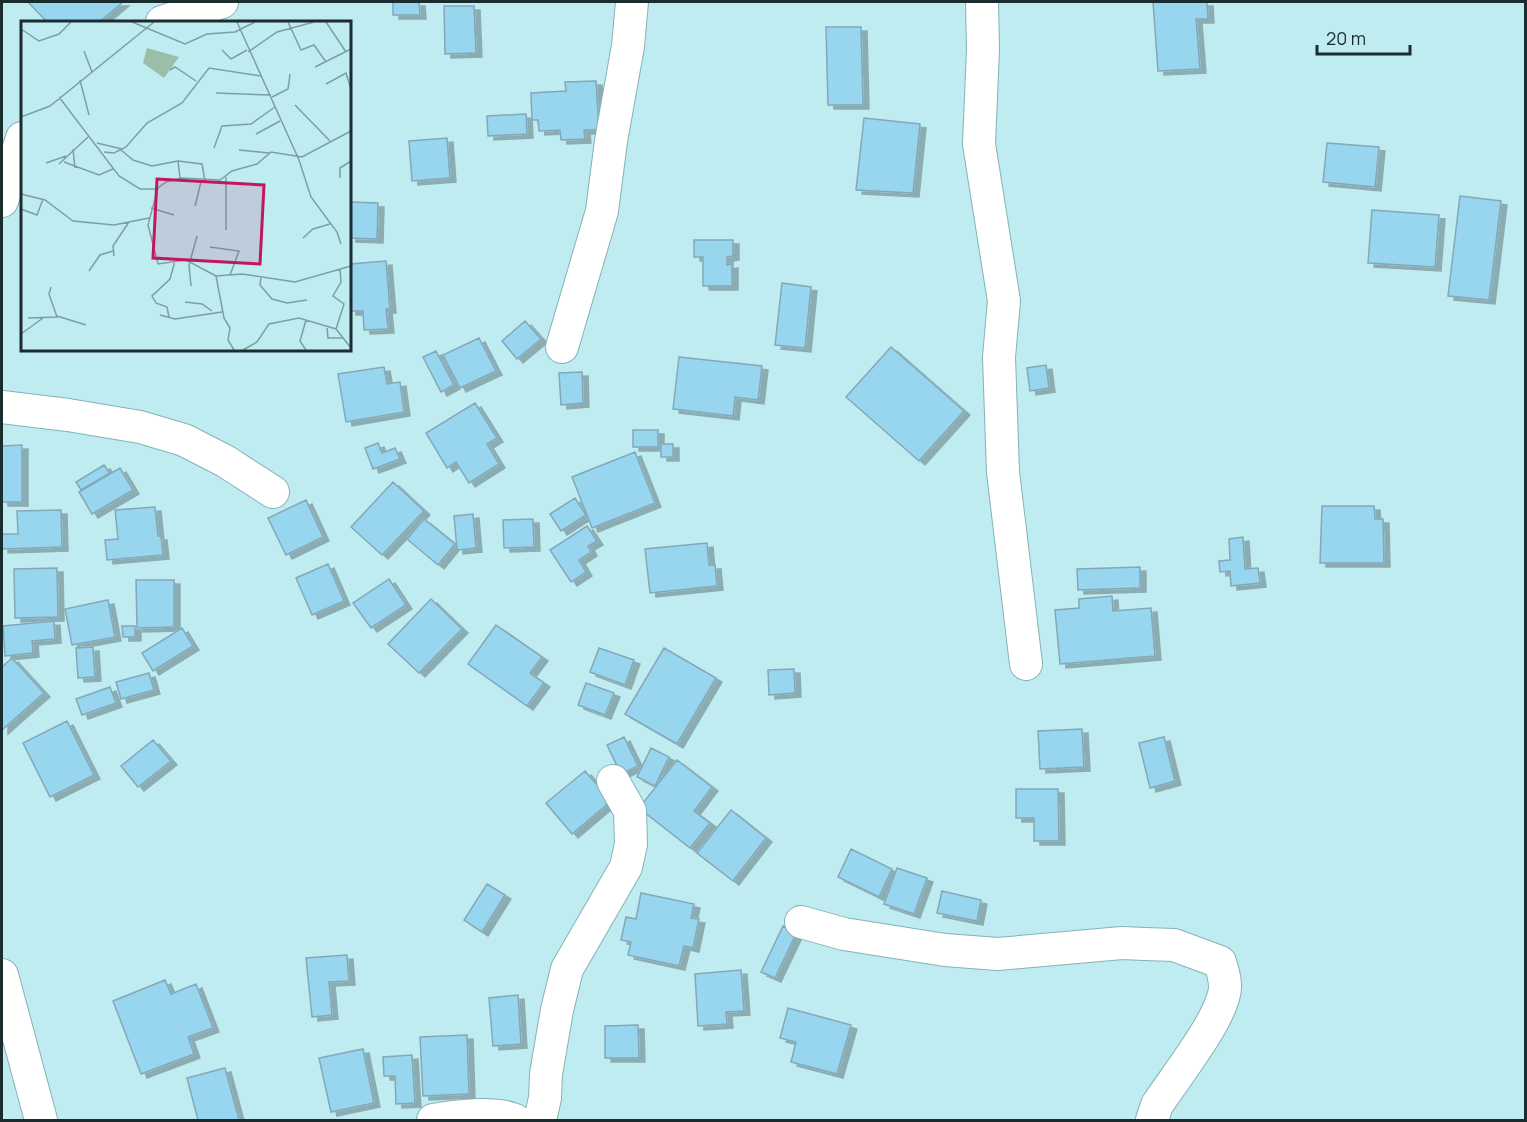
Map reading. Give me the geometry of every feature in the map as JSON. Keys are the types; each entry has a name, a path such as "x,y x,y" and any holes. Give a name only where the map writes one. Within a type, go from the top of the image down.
{"street":[{"path":"165,21 222,2"},
{"path":"562,347 602,212 611,141 628,46 632,2"},
{"path":"982,2 980,144 1004,301 999,357 1003,472 1026,664"},
{"path":"2,145 21,132"},
{"path":"2,201 21,141"},
{"path":"2,407 140,427 184,440 225,461 273,492"},
{"path":"540,1120 557,1010 567,969 626,867 631,844 630,811 613,780"},
{"path":"801,922 843,934 945,950 998,954 1122,943 1174,945 1220,962 1225,993 1213,1019 1157,1105 1152,1120"},
{"path":"2,975 41,1120"},
{"path":"433,1120 482,1115 515,1120"}],"building":[{"path":"28,2 123,2 100,21 46,21"},
{"path":"393,2 419,2 420,15 393,15"},
{"path":"1153,2 1207,2 1208,19 1196,19 1200,69 1158,71"},
{"path":"444,6 474,6 476,53 445,54"},
{"path":"826,27 861,27 863,105 828,105"},
{"path":"596,81 599,130 584,130 585,139 561,140 560,130 539,131 538,120 532,120 531,93 566,91 565,82"},
{"path":"526,114 527,134 488,136 487,116"},
{"path":"864,118 920,124 913,193 856,190"},
{"path":"447,138 450,178 412,181 409,141"},
{"path":"1327,143 1379,147 1375,187 1323,182"},
{"path":"1460,196 1501,201 1489,300 1448,296"},
{"path":"351,202 378,203 377,239 351,238"},
{"path":"1372,210 1439,215 1435,267 1368,263"},
{"path":"694,240 733,240 733,256 727,257 727,265 732,264 732,286 703,286 703,257 694,257"},
{"path":"386,261 390,309 386,309 388,329 364,330 363,311 351,311 351,264"},
{"path":"782,283 811,287 805,348 775,345"},
{"path":"525,321 541,339 517,359 502,341"},
{"path":"479,338 496,371 460,388 443,355"},
{"path":"891,347 964,411 919,461 846,397"},
{"path":"436,351 454,385 441,392 423,357"},
{"path":"679,357 762,366 758,400 735,397 733,416 673,409"},
{"path":"1046,365 1049,388 1030,391 1027,368"},
{"path":"384,367 387,384 400,382 404,412 346,422 338,374"},
{"path":"582,372 583,403 561,405 559,373"},
{"path":"475,403 497,438 487,444 499,464 469,483 456,462 447,468 426,433"},
{"path":"633,430 658,430 658,447 633,447"},
{"path":"378,443 382,453 395,448 400,459 373,469 365,448"},
{"path":"661,444 673,444 673,457 661,457"},
{"path":"22,445 22,502 2,502 2,446"},
{"path":"635,452 655,503 592,528 572,477"},
{"path":"104,465 110,473 81,490 76,482"},
{"path":"120,468 133,490 92,514 79,492"},
{"path":"393,482 424,511 382,555 351,527"},
{"path":"575,498 586,515 561,531 550,514"},
{"path":"306,500 323,537 286,555 268,518"},
{"path":"1322,506 1374,506 1375,519 1383,519 1384,563 1320,563"},
{"path":"155,507 158,536 161,536 163,555 107,560 105,540 118,539 115,510"},
{"path":"61,510 62,547 2,549 2,534 18,534 17,511"},
{"path":"473,514 476,548 457,550 454,516"},
{"path":"424,519 455,544 438,565 407,539"},
{"path":"533,519 534,547 504,548 503,520"},
{"path":"587,526 597,541 588,546 591,552 579,560 586,572 571,582 550,550"},
{"path":"1243,537 1245,569 1258,568 1260,583 1231,586 1230,571 1220,572 1219,561 1230,560 1229,539"},
{"path":"707,543 709,565 715,565 717,586 650,593 645,549"},
{"path":"328,564 344,601 312,615 296,578"},
{"path":"1140,567 1140,588 1078,590 1077,569"},
{"path":"57,568 58,617 15,618 14,569"},
{"path":"389,579 406,605 371,628 353,603"},
{"path":"136,580 174,580 174,627 137,628"},
{"path":"1112,596 1113,611 1151,608 1155,656 1060,664 1055,610 1079,608 1079,599"},
{"path":"431,599 462,629 419,673 388,644"},
{"path":"108,600 115,637 72,645 65,609"},
{"path":"54,621 55,639 32,641 33,653 5,656 3,626"},
{"path":"496,625 542,657 530,673 544,683 527,706 468,664"},
{"path":"122,626 135,626 135,637 123,637"},
{"path":"182,628 193,646 153,671 142,653"},
{"path":"93,647 95,677 78,678 76,648"},
{"path":"599,648 634,660 625,685 590,672"},
{"path":"664,648 716,678 677,744 625,714"},
{"path":"12,658 44,693 2,730 2,667"},
{"path":"794,669 795,693 769,695 768,670"},
{"path":"149,673 154,690 121,699 116,682"},
{"path":"586,683 614,693 605,715 578,705"},
{"path":"110,687 116,703 82,715 76,699"},
{"path":"67,721 94,775 50,797 23,743"},
{"path":"1082,729 1084,767 1040,769 1038,731"},
{"path":"624,737 638,766 621,774 607,745"},
{"path":"1164,737 1175,781 1150,788 1139,743"},
{"path":"153,740 171,761 138,787 121,766"},
{"path":"651,748 669,757 655,786 637,777"},
{"path":"677,760 712,787 694,811 710,823 690,848 639,808"},
{"path":"585,771 611,801 572,834 546,803"},
{"path":"1016,789 1058,789 1059,841 1034,841 1034,818 1016,818"},
{"path":"731,810 766,838 733,881 697,853"},
{"path":"851,849 892,869 879,897 838,877"},
{"path":"897,868 927,878 914,914 884,904"},
{"path":"487,884 505,895 482,932 464,920"},
{"path":"942,891 981,900 977,921 937,913"},
{"path":"641,893 694,904 691,918 699,919 693,948 684,946 679,966 628,955 631,942 621,940 626,917 636,919"},
{"path":"783,926 797,932 775,978 761,972"},
{"path":"347,955 349,981 329,982 332,1015 312,1017 306,958"},
{"path":"741,970 744,1011 726,1012 727,1024 698,1026 695,974"},
{"path":"165,980 171,994 196,984 213,1028 188,1037 194,1054 141,1074 113,1001"},
{"path":"518,995 521,1044 493,1046 489,998"},
{"path":"788,1008 851,1025 837,1074 791,1062 796,1042 780,1038"},
{"path":"638,1025 639,1058 605,1058 605,1026"},
{"path":"467,1035 469,1094 423,1096 420,1037"},
{"path":"363,1049 374,1103 331,1112 319,1058"},
{"path":"412,1055 415,1103 396,1104 395,1076 384,1076 383,1057"},
{"path":"225,1068 239,1120 198,1120 187,1078"}]}
